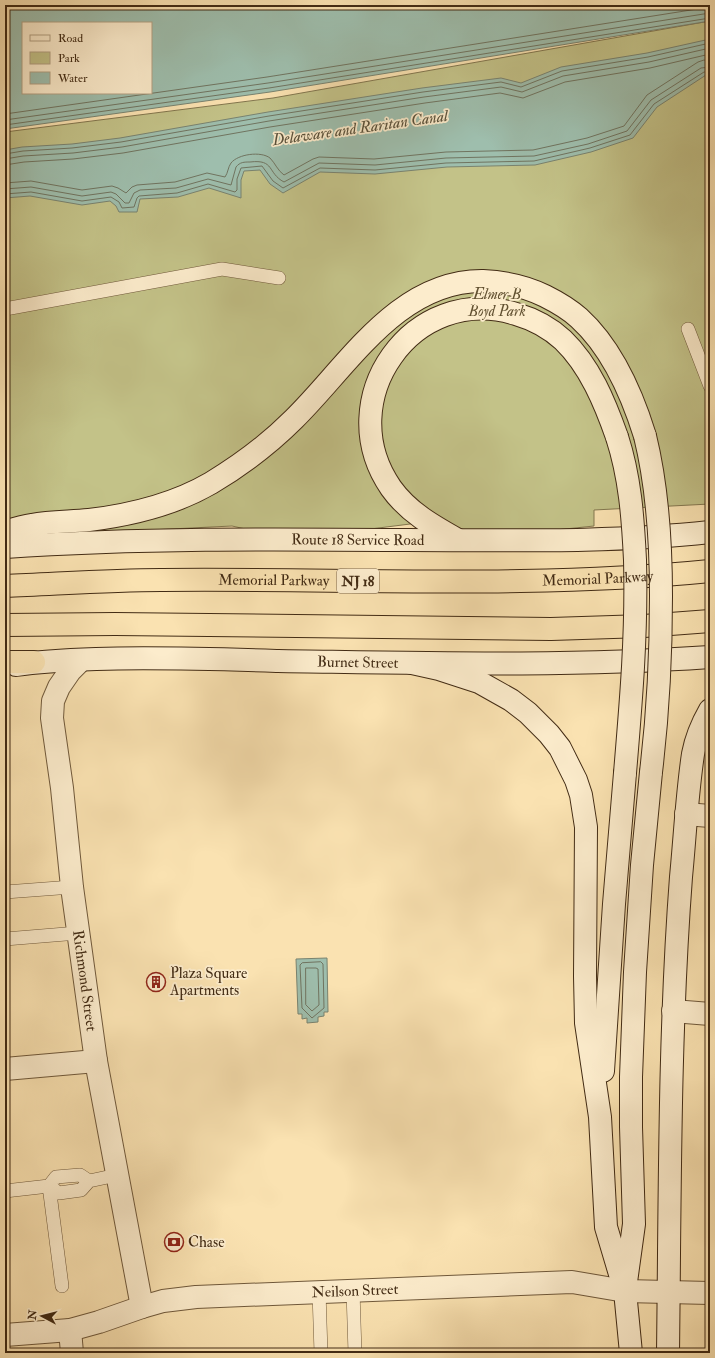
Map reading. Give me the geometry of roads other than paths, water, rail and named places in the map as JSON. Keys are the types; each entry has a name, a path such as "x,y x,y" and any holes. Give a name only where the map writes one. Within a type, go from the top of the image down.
{"highway":[{"name":"Memorial Parkway","path":"5,586 72,582 161,580 510,581 620,578 710,571"},
{"path":"5,625 115,624 551,629 644,626 710,621"},
{"path":"5,662 34,662"}],"main road":[{"path":"5,532 33,524 89,520 134,512 170,501 209,484 243,463 278,434 312,401 372,335 392,316 416,299 441,288 465,282 504,282 522,286 553,300 578,317 589,328 609,354 634,404 646,436 656,491 661,580 660,670 652,772 642,865 635,972 631,1076 634,1224 625,1291"},
{"path":"459,540 426,522 402,501 384,477 373,451 370,422 375,393 385,365 395,351 416,331 451,313 476,308 499,309 533,320 544,326 571,348 586,369 598,390 617,437 623,456 629,487 635,581 633,669 614,904 600,1117"},
{"name":"Route 18 Service Road","path":"5,547 126,541 291,539 543,541 710,532"},
{"name":"Burnet Street","path":"5,666 34,662 162,658 412,663 581,663 710,657"},
{"name":"Richmond Street","path":"81,660 70,671 59,687 53,701 52,718 62,788 72,887 96,1061 142,1307"},
{"path":"412,663 460,676 489,687 511,700 528,713 550,734 560,748 576,780 581,795 586,827 586,1023 600,1117 606,1227 625,1291 630,1353"},
{"path":"668,1353 673,1011 677,930 686,814 695,744 699,730 710,710"},
{"path":"686,814 710,816"},
{"path":"673,1011 710,1014"},
{"path":"5,1069 96,1061"},
{"name":"Neilson Street","path":"5,1335 70,1330 163,1301 196,1297 572,1282 625,1291 710,1293"},
{"path":"70,1330 72,1353"}],"lane":[{"path":"5,309 222,269 279,278"},
{"path":"688,329 710,386"},
{"path":"5,889 72,887"},
{"path":"5,939 78,933"},
{"path":"5,1191 49,1186 59,1193 81,1190 89,1181 117,1174"},
{"path":"49,1186 62,1286"},
{"path":"353,1291 355,1353"},
{"path":"320,1292 320,1353"}],"water":[{"path":"5,5 710,5 710,21 270,92 5,129"},
{"name":"Delaware and Raritan Canal","path":"710,39 710,76 706,75 657,107 633,138 591,152 535,165 447,167 375,174 320,172 283,193 270,184 260,170 244,171 241,180 241,198 209,188 178,197 140,199 137,212 119,212 116,206 110,201 82,205 30,196 5,198 5,150 22,147 72,144 120,138 268,112 422,88 501,78 521,83 561,67 647,53"},
{"path":"327,958 328,1012 324,1012 324,1016 318,1017 318,1022 307,1023 307,1018 302,1019 302,1014 298,1014 296,959"}],"place":[{"name":"Plaza Square Apartments","path":"156,982"},
{"name":"Chase","path":"174,1242"}],"park label":[{"name":"Elmer B Boyd Park","path":"497,302"}]}
